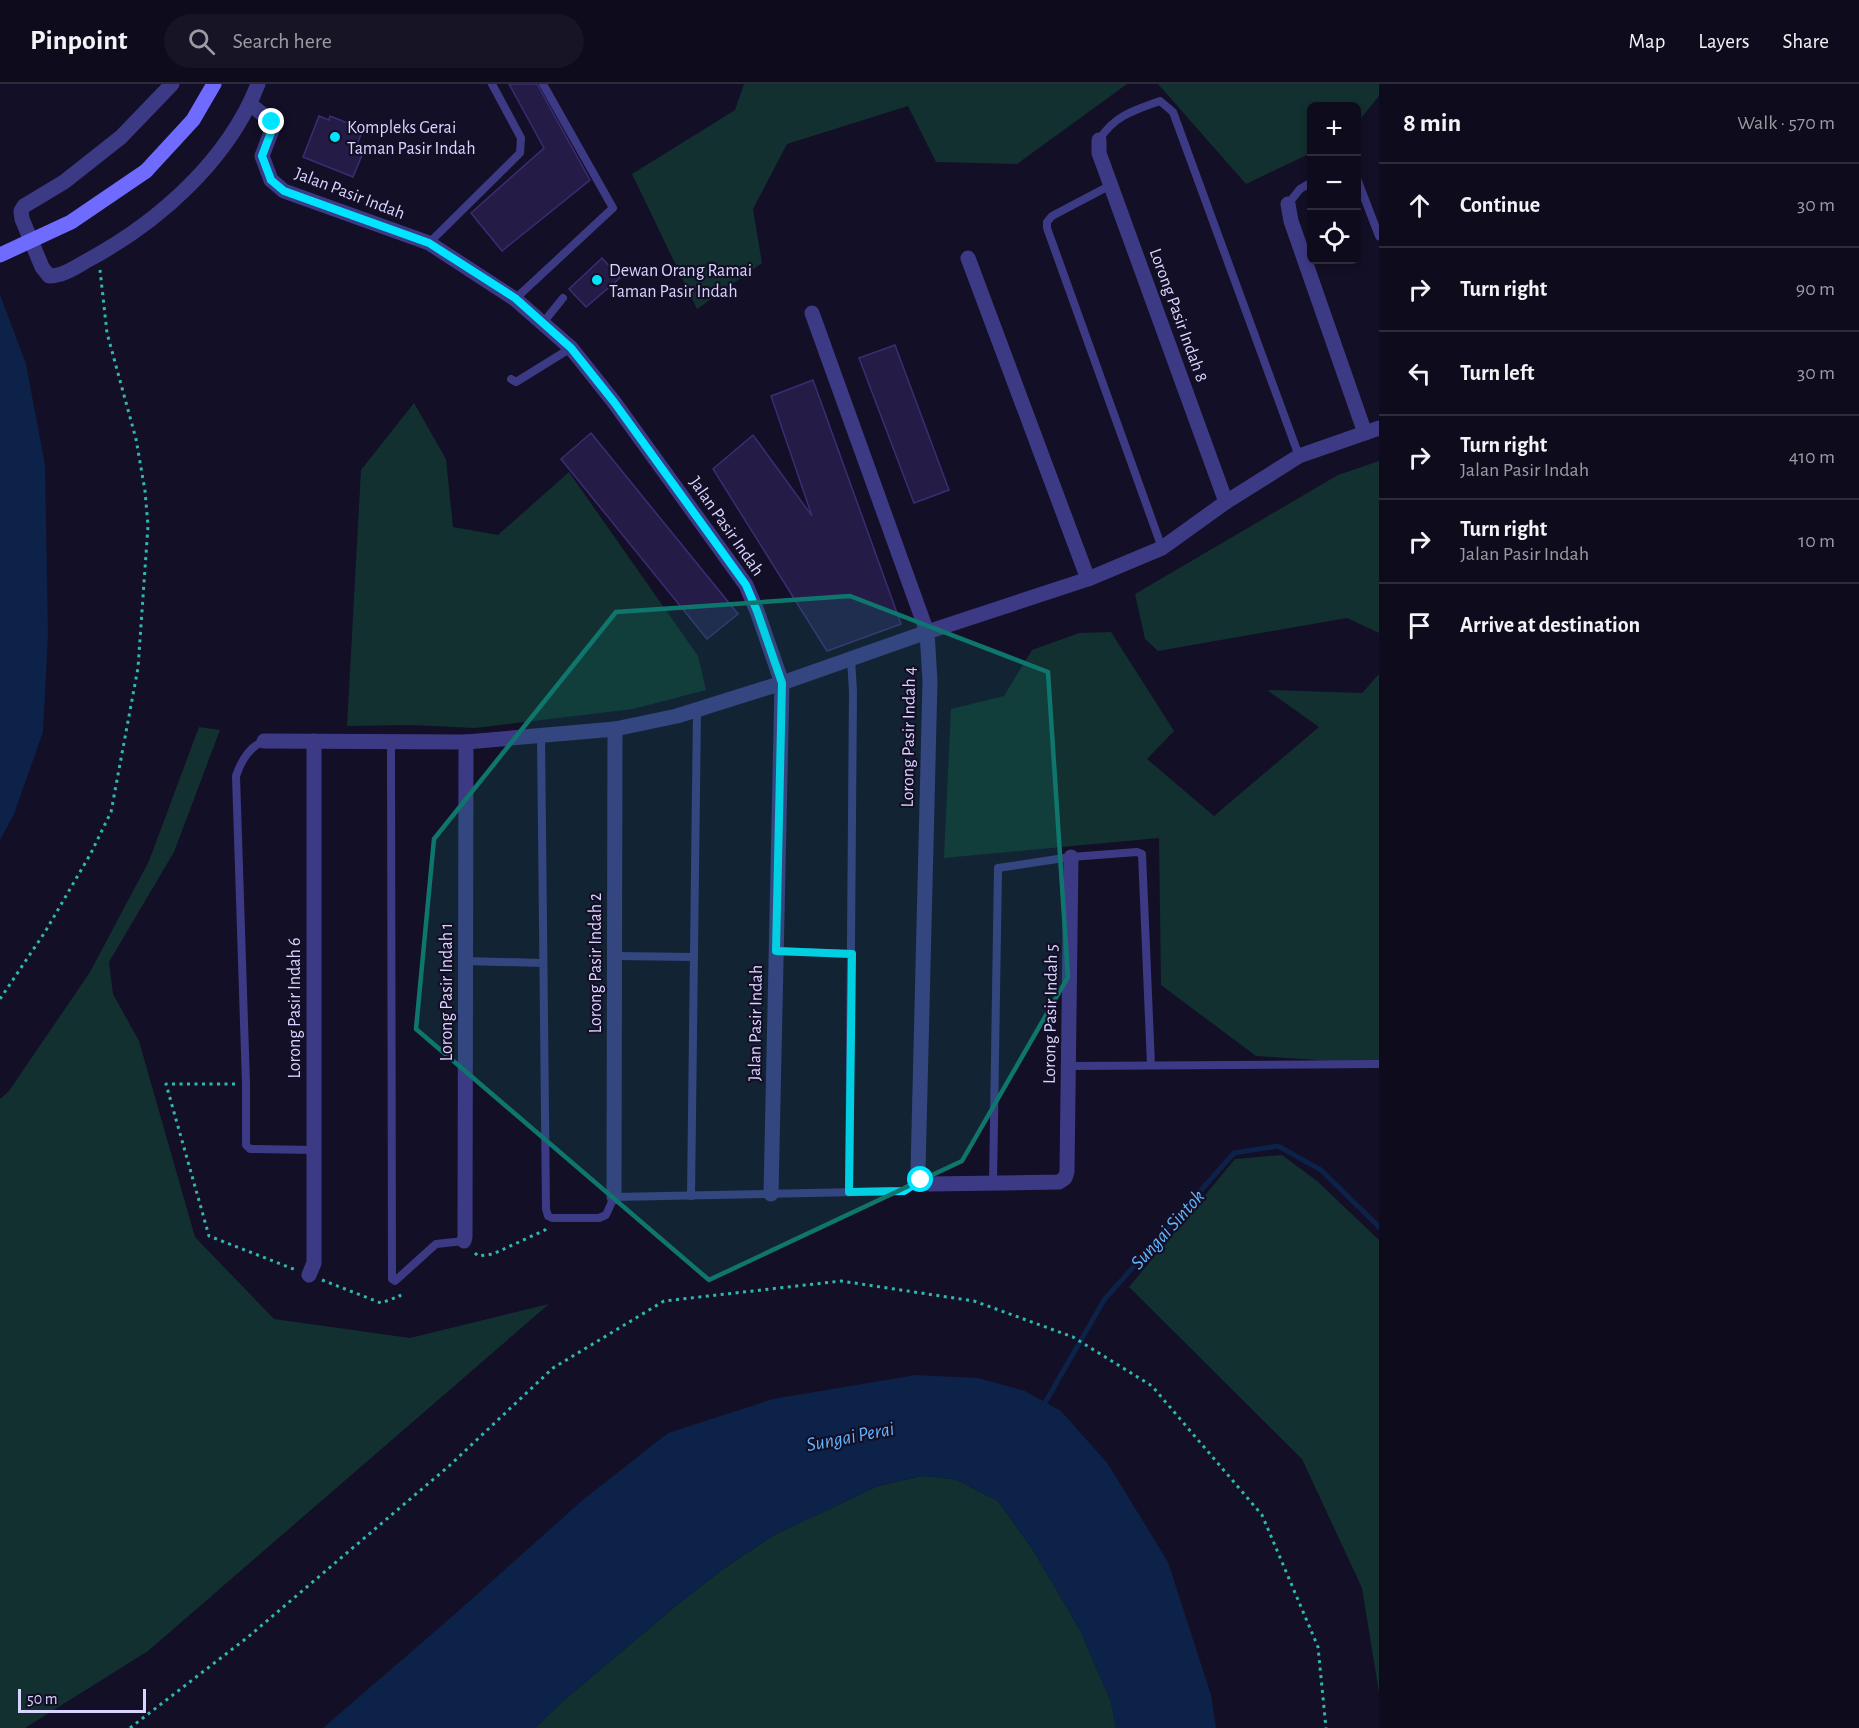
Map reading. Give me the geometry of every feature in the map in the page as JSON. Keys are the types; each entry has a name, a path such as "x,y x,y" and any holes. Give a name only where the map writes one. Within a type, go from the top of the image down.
{"main road":[{"path":"0,255 71,222 146,171 193,120 214,84"}],"street":[{"path":"172,84 121,137 64,182 24,206 21,211 22,219 42,267 49,276 58,276 100,253 150,220 187,188 215,157 250,104 258,84"},
{"name":"Jalan Pasir Indah","path":"250,104 272,122 273,127 262,156 271,180 284,191 429,243 515,298 571,348 614,402 746,585 782,683 771,1194"},
{"name":"Lorong Pasir Indah 8","path":"1099,140 1100,153 1111,185 1226,502"},
{"path":"264,741 466,742 615,729 697,710 782,683 1088,579 1162,548 1226,502 1299,456 1372,430 1291,221 1288,204"},
{"path":"968,258 1088,579"},
{"name":"Lorong Pasir Indah 4","path":"812,313 927,632 930,681 918,1171 921,1180"},
{"name":"Lorong Pasir Indah 2","path":"614,1197 615,729"},
{"name":"Lorong Pasir Indah 6","path":"309,1275 314,1263 314,741"},
{"name":"Lorong Pasir Indah 1","path":"464,1241 466,742"},
{"name":"Lorong Pasir Indah 5","path":"993,1183 1059,1182 1065,1179 1067,1172 1071,857"},
{"path":"921,1180 930,1184 993,1183"}],"lane":[{"path":"429,243 520,153 521,138 492,84"},
{"path":"515,298 612,208 543,84"},
{"path":"1099,140 1107,127 1132,110 1160,101 1173,112 1299,456"},
{"path":"1111,185 1052,216 1047,222 1047,228 1162,548"},
{"path":"1288,204 1300,189 1307,185"},
{"path":"1361,189 1379,236"},
{"path":"542,324 564,298"},
{"path":"511,379 516,382 571,348"},
{"path":"849,1192 853,692 850,658"},
{"path":"692,1196 697,710"},
{"path":"541,735 546,1213 552,1218 599,1218 606,1215 614,1197 904,1191 921,1180"},
{"path":"264,741 254,745 240,765 236,776 246,1144 250,1149 314,1150"},
{"path":"391,741 392,1279 395,1281 436,1244 464,1241"},
{"path":"993,1183 998,868 1071,857 1137,852 1142,854 1151,1065"},
{"path":"776,951 852,954"},
{"path":"615,956 694,957"},
{"path":"465,961 543,963"},
{"path":"1069,1066 1379,1064"}],"path":[{"path":"0,999 45,932 91,853 111,812 138,668 148,526 146,492 136,439 106,333 100,253"},
{"path":"246,1083 166,1084 209,1236 381,1303 400,1296 395,1281"},
{"path":"464,1241 478,1256 493,1254 545,1230 552,1218"},
{"path":"130,1728 248,1637 449,1466 553,1368 664,1301 841,1281 974,1301 1073,1337 1152,1386 1262,1515 1318,1647 1326,1728"}],"highlighted area":[{"path":"850,596 1048,672 1068,977 962,1161 709,1280 416,1029 434,839 616,612"}],"green space":[{"path":"744,84 1127,84 1017,164 936,162 908,106 787,144 753,209 762,263 697,309 632,174 735,110"},
{"path":"1158,84 1379,84 1379,96 1361,118 1361,102 1307,102 1307,155 1246,184"},
{"path":"414,403 446,459 453,527 498,535 569,472 698,656 706,690 633,709 475,728 411,725 347,726 361,470"},
{"path":"1379,461 1379,633 1347,618 1158,651 1145,639 1135,594 1338,475"},
{"path":"1111,632 1174,731 1147,759 1214,816 1319,727 1267,690 1362,693 1379,674 1379,1064 1256,1056 1161,985 1159,838 944,858 951,709 1004,696 1032,650 1079,633"},
{"path":"199,727 220,730 174,852 109,962 113,994 139,1041 195,1237 274,1319 410,1338 549,1304 148,1651 25,1728 0,1728 0,1099 9,1091 90,972 149,861"},
{"path":"1282,1155 1317,1181 1379,1240 1379,1693 1362,1588 1302,1459 1129,1287 1235,1159"},
{"path":"921,1476 955,1479 998,1501 1033,1550 1080,1630 1111,1702 1116,1728 535,1728 563,1701 677,1605 723,1569 774,1535 878,1486"}],"water":[{"path":"0,295 26,364 45,465 48,635 43,732 14,814 0,840"},
{"name":"Sungai Perai","path":"916,1375 978,1378 1025,1391 1061,1411 1108,1464 1168,1562 1211,1695 1216,1728 1116,1728 1111,1702 1080,1630 1033,1550 998,1501 955,1479 921,1476 878,1486 774,1535 723,1569 677,1605 563,1701 535,1728 323,1728 584,1499 668,1433 773,1399"}],"building":[{"path":"509,84 537,84 590,180 502,251 471,213 544,148"},
{"name":"Kompleks Gerai Taman Pasir Indah","path":"319,116 329,120 330,116 363,129 357,145 365,148 353,177 303,157"},
{"name":"Dewan Orang Ramai Taman Pasir Indah","path":"602,258 620,278 586,307 569,289"},
{"path":"895,345 949,490 914,503 859,358"},
{"path":"813,380 901,624 827,651 713,469 753,435 812,516 771,396"},
{"path":"591,433 738,614 707,639 561,459"}],"waterway":[{"name":"Sungai Sintok","path":"1042,1408 1104,1300 1234,1153 1278,1146 1321,1170 1379,1227"}],"place":[{"name":"Kompleks Gerai Taman Pasir Indah","path":"335,137"},
{"name":"Dewan Orang Ramai Taman Pasir Indah","path":"597,280"}],"route":[{"path":"272,122 273,127 262,156 271,180 284,191 429,243 515,298 571,348 614,402 746,585 782,683 776,951 852,954 849,1192 904,1191 921,1180"}]}
